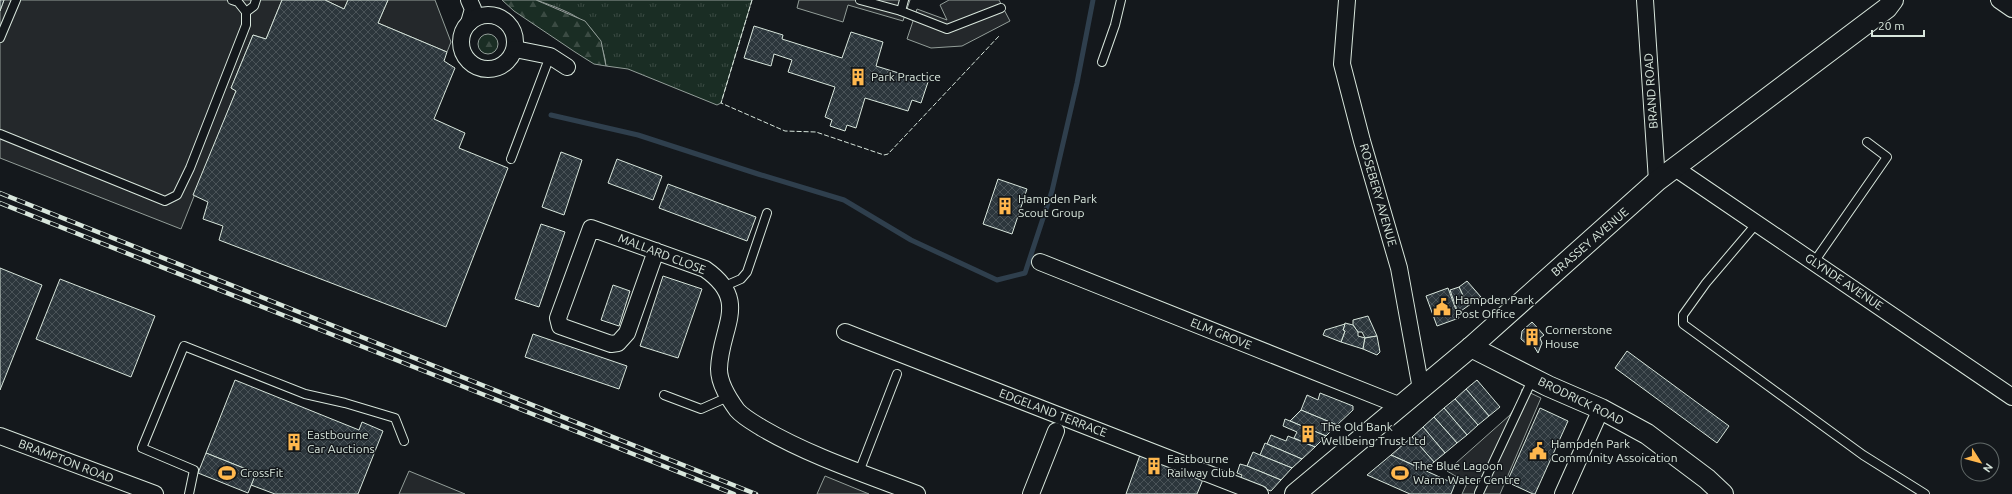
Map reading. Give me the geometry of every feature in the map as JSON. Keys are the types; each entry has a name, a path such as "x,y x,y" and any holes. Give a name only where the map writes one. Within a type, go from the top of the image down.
{"street":[{"path":"469,0 473,9 469,23"},
{"name":"ROSEBERY AVENUE","path":"1347,0 1342,64 1362,141 1399,268 1421,390"},
{"name":"BRAND ROAD","path":"1645,0 1657,181"},
{"name":"BRASSEY AVENUE","path":"1295,494 1471,348 1657,181 1887,8 1893,0"},
{"path":"1999,0 2012,9"},
{"path":"485,15 502,18 513,32 515,49 512,56 499,67 482,69 474,66 463,54 461,46 464,30 469,23 476,18 485,15"},
{"path":"515,49 550,56 567,67"},
{"name":"GLYNDE AVENUE","path":"1675,168 2012,397"},
{"name":"MALLARD CLOSE","path":"656,252 627,334 618,343 611,344 560,326 558,318 591,228 705,269 725,286"},
{"name":"ELM GROVE","path":"1040,262 1401,406"},
{"path":"725,286 730,300 730,312 719,370 722,384 728,397 738,412 782,439 859,472 917,494"},
{"name":"EDGELAND TERRACE","path":"845,332 1260,494"},
{"name":"BRODRICK ROAD","path":"1471,348 1601,409 1647,434 1707,479 1723,494"},
{"path":"1563,494 1601,409"},
{"path":"1031,494 1056,431"},
{"name":"BRAMPTON ROAD","path":"0,436 126,489 155,494"}],"lane":[{"path":"0,38 16,0"},
{"path":"0,134 166,201 177,195 190,168 246,25 246,12 238,2 232,0"},
{"path":"246,12 254,6 256,0"},
{"path":"860,0 901,11 947,29 1000,8"},
{"path":"901,11 904,0"},
{"path":"1102,62 1115,25 1121,0"},
{"path":"511,159 550,56"},
{"path":"1814,262 1887,157 1867,142"},
{"path":"725,286 741,279 748,272 767,213"},
{"path":"1757,223 1706,283 1683,316 1683,324 1863,455 1925,494"},
{"path":"189,494 194,470 142,448 184,346 305,394 345,403 395,418 404,441"},
{"path":"859,472 896,374"},
{"path":"1479,493 1533,378"},
{"path":"664,395 701,408 728,397"}],"green space":[{"path":"502,0 536,0 585,21 601,41 606,66 594,64 575,52 514,11"},
{"path":"536,0 752,0 721,103 717,105 628,69 606,66 603,51 598,39 583,21 562,10"},
{"path":"488,34 495,37 498,44 495,51 488,54 481,51 478,44 481,37"}],"shaded area":[{"path":"4,0 282,0 266,39 253,35 231,88 236,91 181,229 0,158 0,11"},
{"path":"325,0 348,0 344,9"},
{"path":"388,0 435,0 451,42 447,52 378,23"},
{"path":"799,0 910,0 903,21 848,5 843,22 797,8"},
{"path":"949,0 999,0 1010,21 962,46 931,48 907,39 917,9 947,20 940,5"},
{"path":"1522,389 1541,398 1500,494 1462,494 1467,483 1447,471 1510,415 1519,401"},
{"path":"409,471 465,494 399,494"},
{"path":"825,476 869,494 817,494"}],"building":[{"path":"0,0 4,0 0,11"},
{"path":"282,0 325,0 344,9 348,0 388,0 378,23 447,52 444,61 455,68 434,119 465,133 459,148 508,168 446,327 219,240 223,226 203,219 208,202 193,195 236,91 231,88 253,35 266,39"},
{"name":"Park Practice","path":"754,26 783,35 782,39 842,58 851,32 883,42 876,66 928,82 921,103 912,100 908,111 865,98 856,128 847,125 845,131 830,126 832,120 825,117 835,87 788,72 792,60 774,54 771,66 744,58"},
{"path":"561,152 582,160 564,215 542,207"},
{"path":"617,159 662,176 653,200 608,183"},
{"name":"Hampden Park Scout Group","path":"998,179 1027,189 1012,234 983,224"},
{"path":"668,184 756,217 747,241 659,208"},
{"path":"541,224 565,232 539,307 515,299"},
{"path":"0,268 42,285 0,390"},
{"path":"663,276 702,289 678,358 640,346"},
{"path":"60,279 155,316 131,377 36,339"},
{"path":"1467,281 1481,297 1468,306 1459,287"},
{"path":"613,285 630,291 619,326 601,320"},
{"path":"1459,287 1468,306 1458,313 1450,290"},
{"name":"Hampden Park Post Office","path":"1448,288 1459,318 1437,326 1426,296"},
{"path":"1368,316 1377,336 1365,338 1362,332 1358,332 1353,325 1353,320"},
{"name":"Cornerstone House","path":"1532,322 1544,335 1540,338 1542,343 1538,353 1532,343 1528,345 1521,339 1522,331"},
{"path":"1345,323 1353,325 1358,332 1358,336 1365,338 1363,349 1341,342 1345,331 1343,330"},
{"path":"1345,324 1343,330 1345,331 1341,342 1323,335 1325,330"},
{"path":"533,334 627,366 619,389 525,357"},
{"path":"1377,336 1380,352 1377,355 1363,349 1365,338"},
{"path":"1627,351 1729,426 1717,443 1615,368"},
{"name":"Eastbourne Car Auctions","path":"235,380 359,430 362,422 383,431 358,494 275,494 251,485 256,473 206,453"},
{"path":"1477,380 1500,407 1489,416 1466,389"},
{"path":"1466,389 1489,416 1478,425 1455,399"},
{"path":"1320,393 1353,406 1353,410 1337,425 1301,410 1307,395 1318,400"},
{"path":"1455,399 1478,425 1467,435 1444,408"},
{"path":"1444,408 1467,435 1457,443 1434,417"},
{"name":"Hampden Park Community Assoication","path":"1540,408 1568,421 1535,494 1533,494 1507,482"},
{"path":"1301,410 1337,425 1326,436 1290,421"},
{"path":"1434,417 1457,443 1445,453 1423,427"},
{"name":"The Old Bank Wellbeing Trust Ltd","path":"1285,419 1326,436 1315,447 1294,438 1297,432 1283,426"},
{"path":"1423,427 1445,453 1434,462 1412,437"},
{"path":"1271,435 1286,441 1288,436 1315,447 1302,459 1267,444"},
{"path":"1412,437 1434,462 1425,470 1391,455"},
{"path":"1265,443 1302,459 1292,468 1260,455"},
{"path":"1253,452 1292,468 1281,480 1247,466"},
{"name":"CrossFit","path":"206,453 256,473 248,493 198,473"},
{"name":"Eastbourne Railway Club","path":"1140,455 1204,477 1197,494 1126,494"},
{"name":"The Blue Lagoon Warm Water Centre","path":"1391,455 1455,484 1451,494 1410,494 1367,475"},
{"path":"1240,464 1281,480 1271,491 1240,479 1242,475 1237,473"}],"waterway":[{"path":"551,115 638,135 844,200 911,240 997,280 1025,273 1052,191 1077,83 1093,0"}],"railway":[{"path":"0,193 756,494"},
{"path":"0,203 734,494"}],"fence":[{"path":"752,0 721,103 785,131 816,132 884,155 888,154 999,36"}],"place":[{"name":"Park Practice","path":"858,77"},
{"name":"Hampden Park Scout Group","path":"1005,206"},
{"name":"Hampden Park Post Office","path":"1442,307"},
{"name":"Cornerstone House","path":"1532,337"},
{"name":"The Old Bank Wellbeing Trust Ltd","path":"1308,434"},
{"name":"Eastbourne Car Auctions","path":"294,442"},
{"name":"Hampden Park Community Assoication","path":"1538,451"},
{"name":"Eastbourne Railway Club","path":"1154,466"},
{"name":"CrossFit","path":"227,473"},
{"name":"The Blue Lagoon Warm Water Centre","path":"1400,473"}]}
